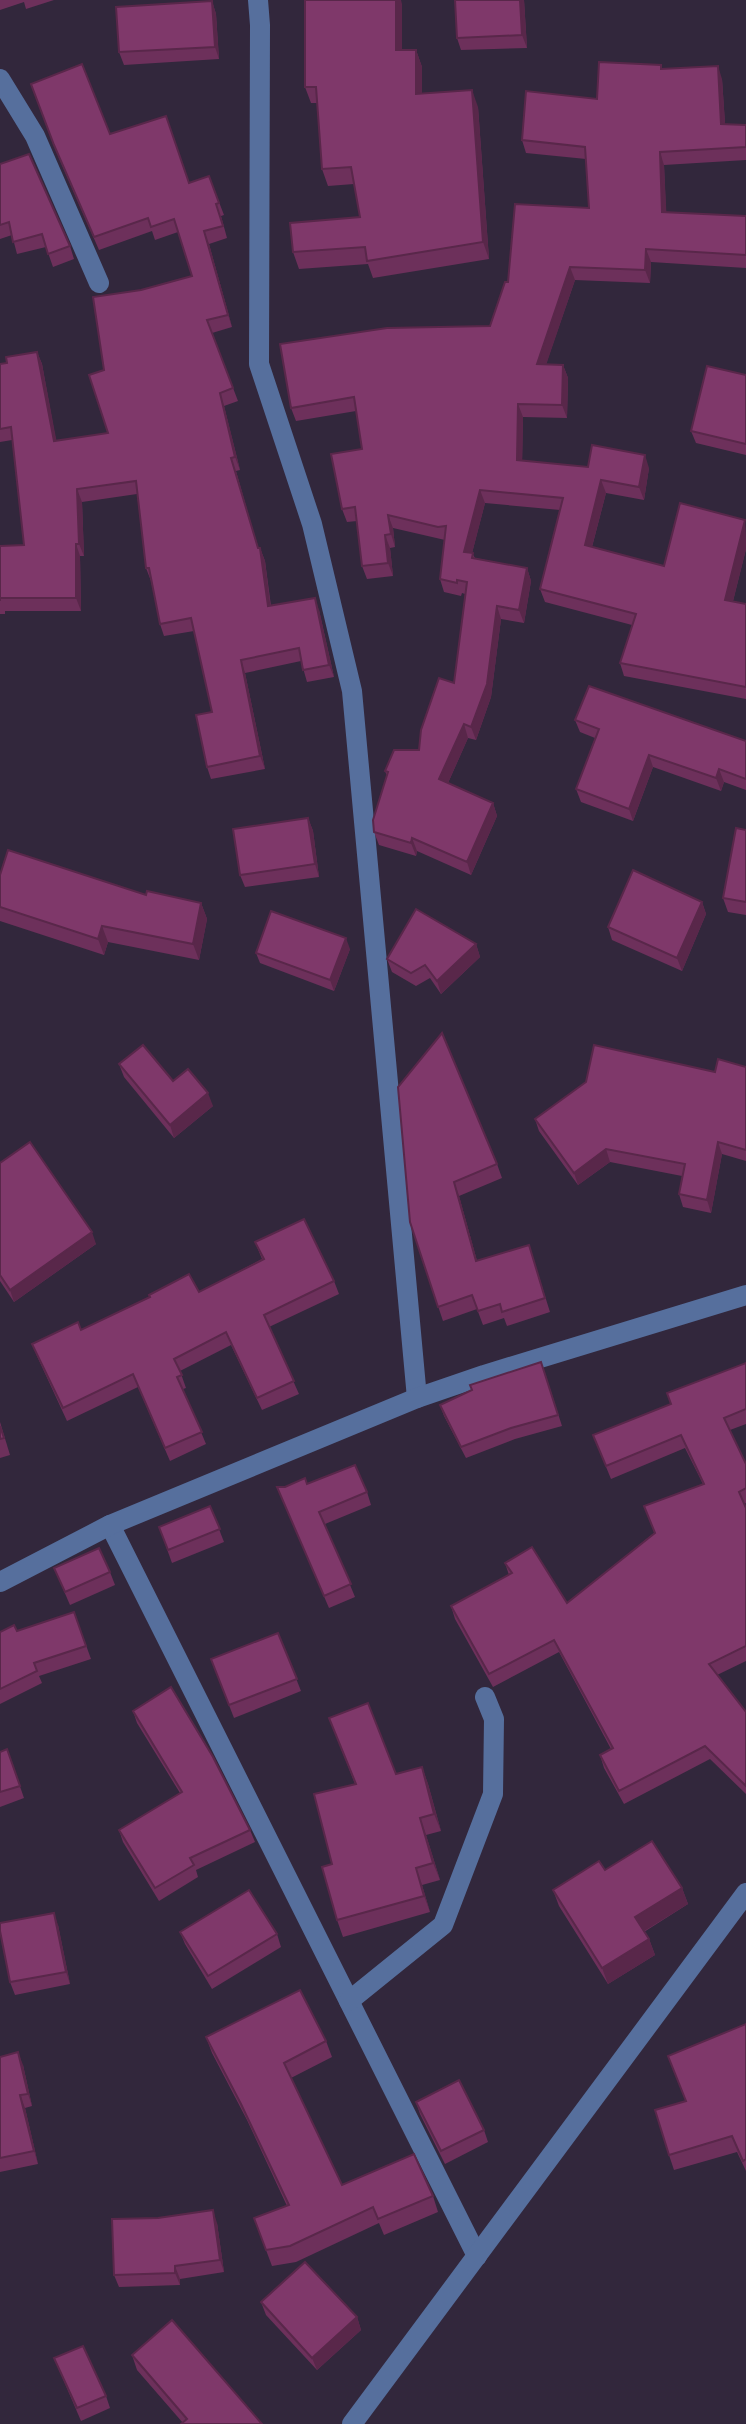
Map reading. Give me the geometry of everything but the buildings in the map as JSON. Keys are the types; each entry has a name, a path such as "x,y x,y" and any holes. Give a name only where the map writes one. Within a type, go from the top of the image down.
{"street":[{"path":"258,0 259,364 312,524 352,691 417,1398"},
{"path":"0,79 35,136 99,283"},
{"path":"0,1582 110,1525 417,1398 746,1295"},
{"path":"110,1525 477,2256"},
{"path":"349,2001 443,1925 493,1794 494,1719 485,1697"},
{"path":"352,2424 746,1893"}]}
